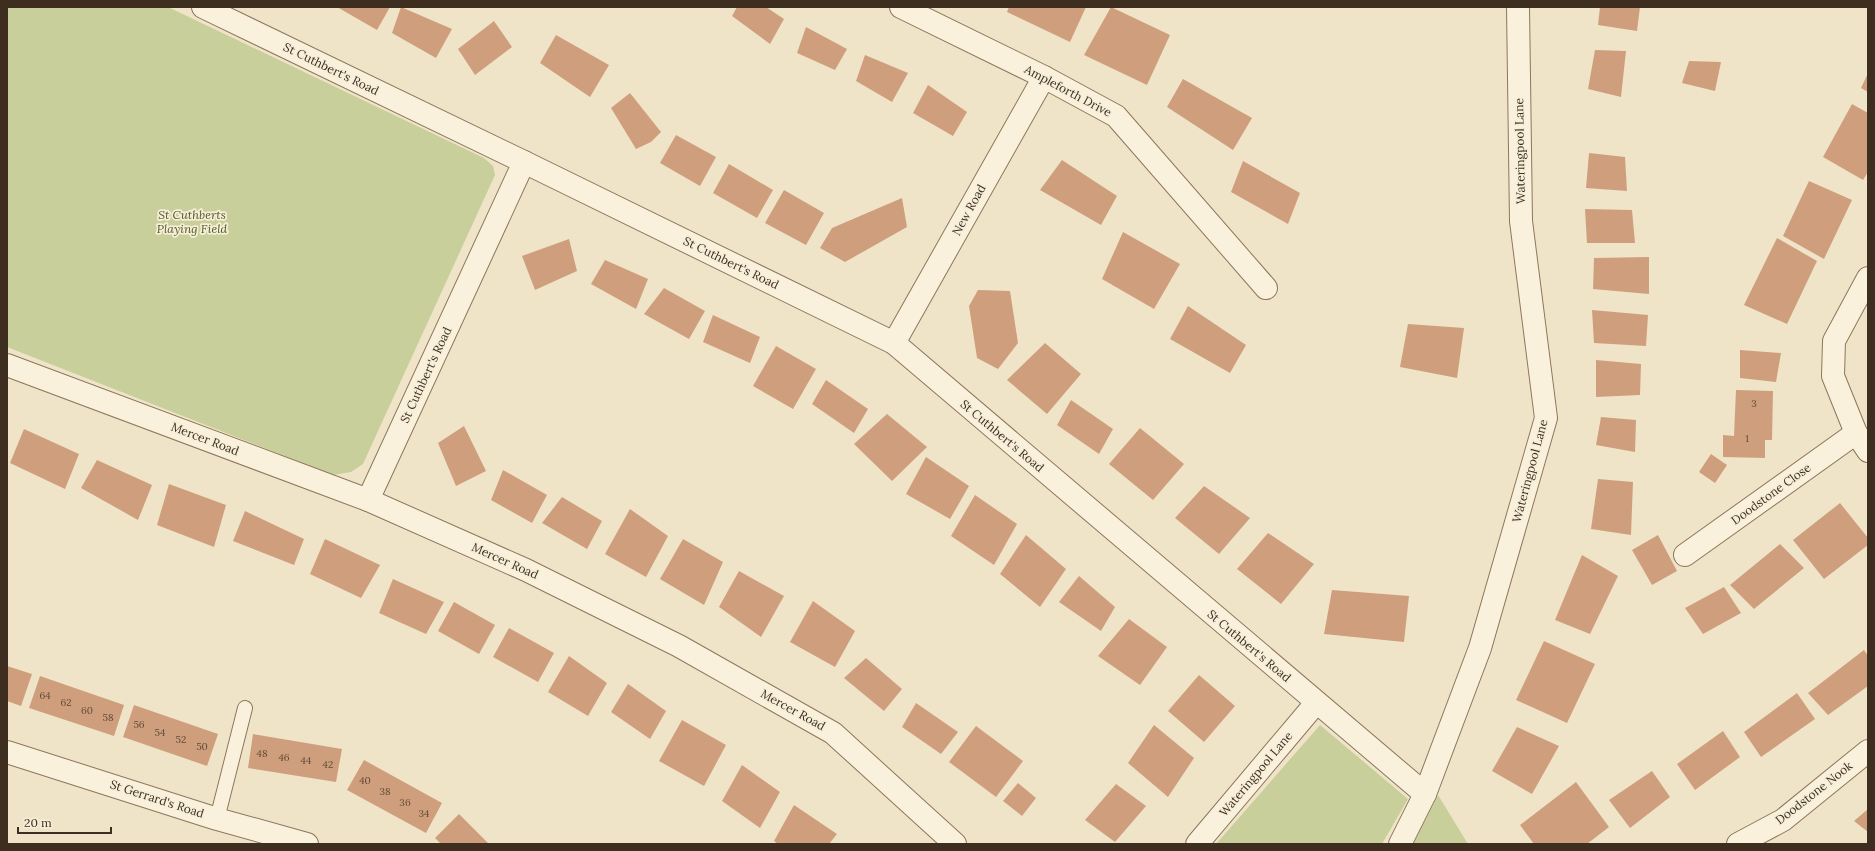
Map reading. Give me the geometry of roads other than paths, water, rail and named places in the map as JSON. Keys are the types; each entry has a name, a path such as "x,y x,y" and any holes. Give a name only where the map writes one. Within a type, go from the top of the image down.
{"street":[{"name":"St Cuthbert's Road","path":"203,7 524,162 894,344 1425,794"},
{"name":"Ampleforth Drive","path":"901,7 1044,77 1116,116 1266,288"},
{"name":"Wateringpool Lane","path":"1400,844 1425,794 1480,648 1546,418 1521,221 1518,7"},
{"name":"New Road","path":"894,344 1044,77"},
{"name":"St Cuthbert's Road","path":"368,500 524,162"},
{"path":"1868,278 1834,341 1833,376 1856,433 1868,451"},
{"name":"Mercer Road","path":"7,365 368,500 526,570 679,646 833,733 955,844"},
{"name":"Doodstone Close","path":"1685,555 1856,433"},
{"name":"Wateringpool Lane","path":"1197,844 1316,703"},
{"name":"Doodstone Nook","path":"1738,844 1783,820 1868,751"},
{"name":"St Gerrard's Road","path":"7,752 217,819 307,844"}],"lane":[{"path":"217,819 245,708"}],"park label":[{"name":"St Cuthberts Playing Field","path":"192,222"}]}
